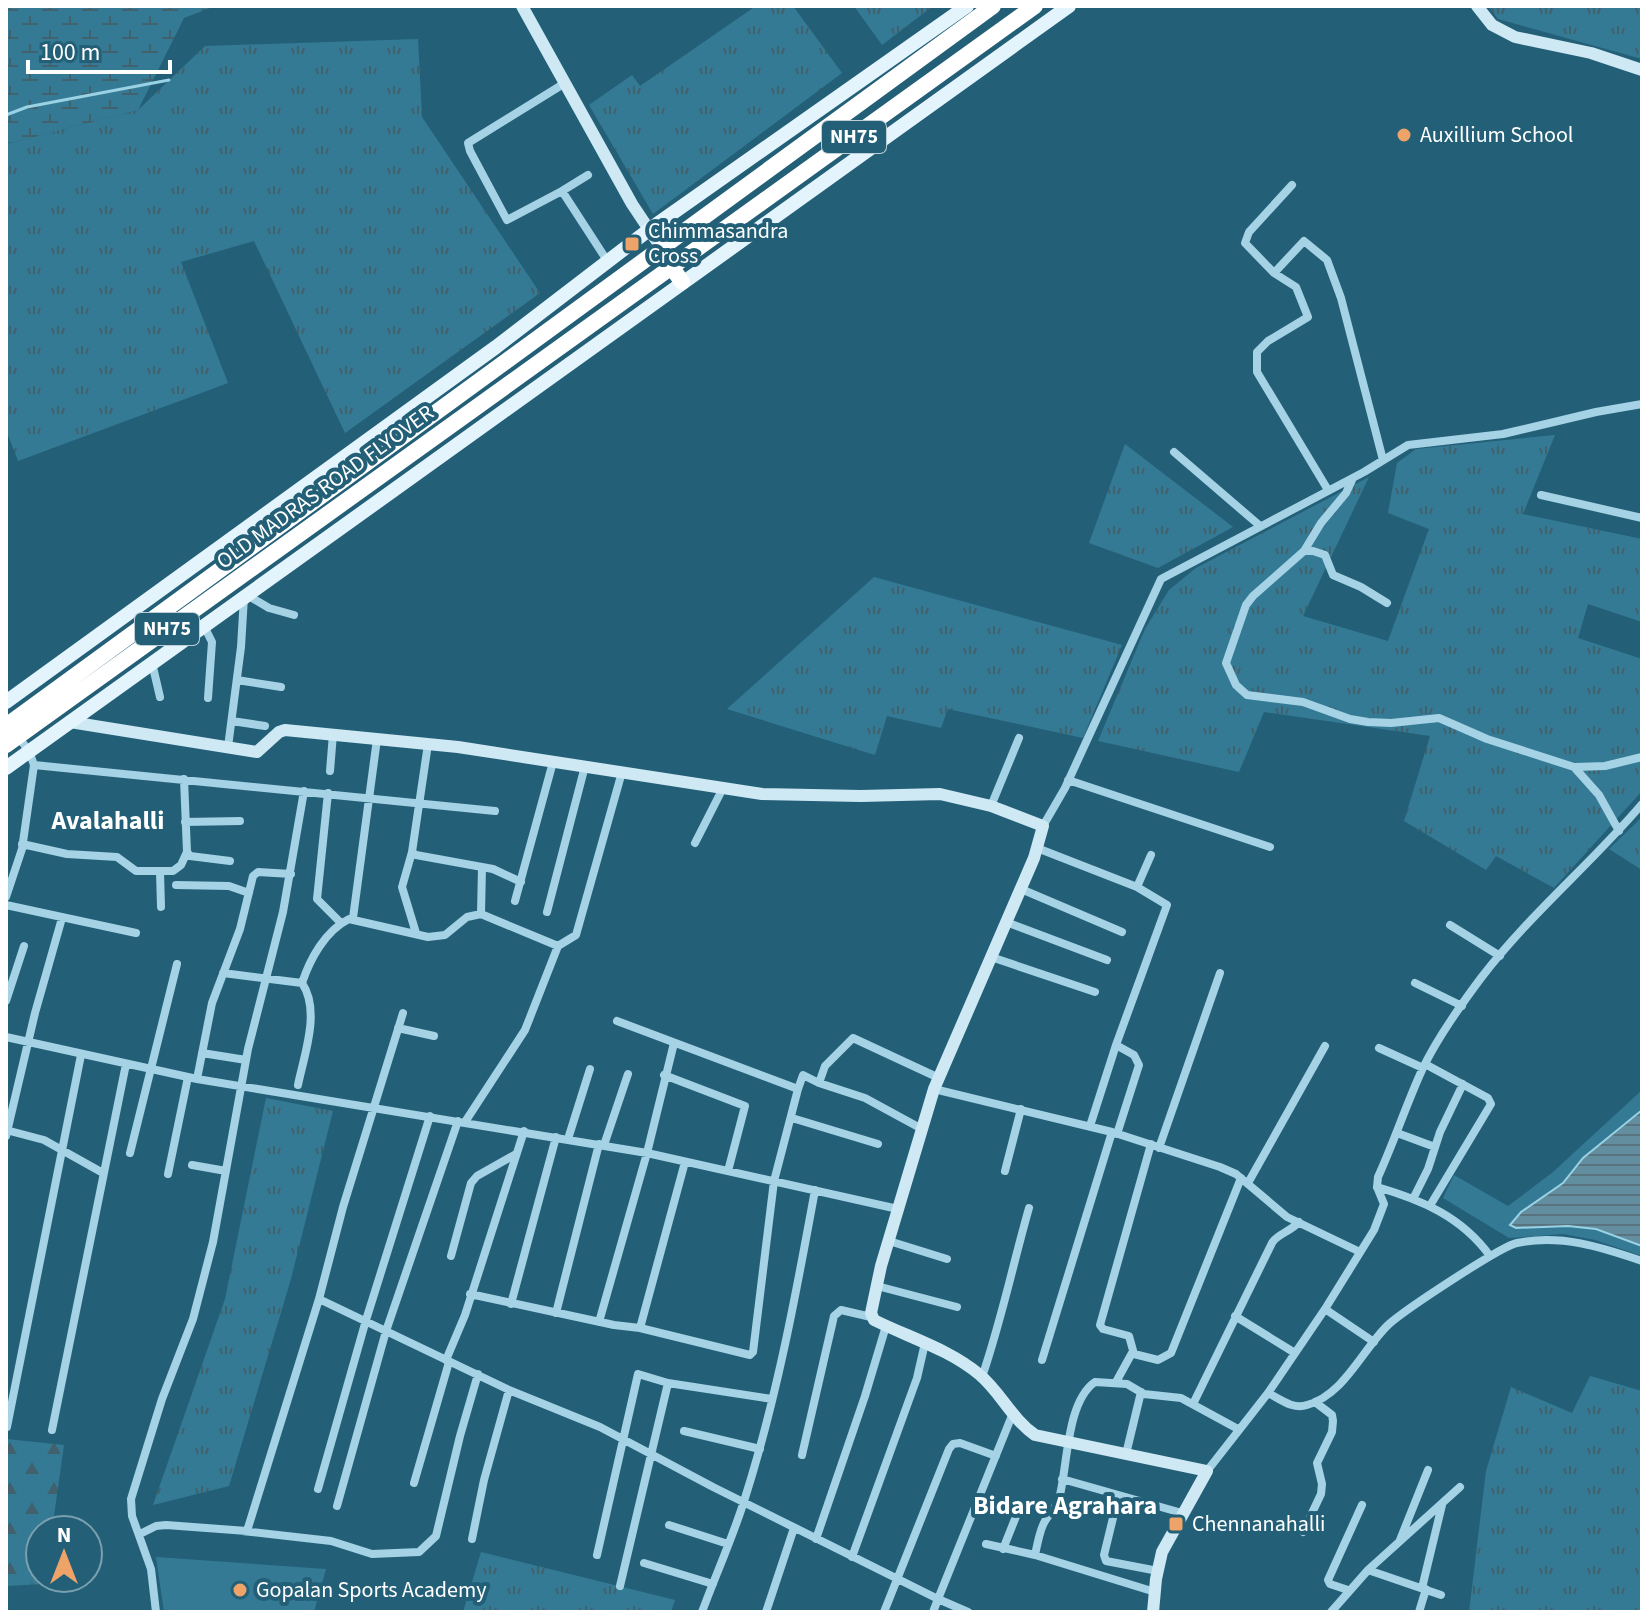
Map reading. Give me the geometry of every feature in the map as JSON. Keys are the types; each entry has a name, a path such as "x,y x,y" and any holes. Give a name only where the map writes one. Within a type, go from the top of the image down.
{"highway":[{"name":"NH75","path":"662,249 993,6"},
{"name":"NH75","path":"677,275 1035,6"},
{"name":"OLD MADRAS ROAD FLYOVER","path":"6,745 662,249"},
{"name":"OLD MADRAS ROAD FLYOVER","path":"6,723 322,507 677,275"}],"main road":[{"path":"6,702 496,347 650,229 967,6"},
{"path":"6,768 32,758 70,722 677,275 1069,6"}],"street":[{"path":"522,6 632,204 662,249"},
{"path":"1477,6 1492,25 1515,37 1591,53 1642,70"},
{"path":"565,83 468,143 507,220 588,175"},
{"path":"1292,185 1249,232 1245,243 1274,273 1296,287 1308,317 1268,341 1257,352 1257,372 1328,490"},
{"path":"562,191 608,262"},
{"path":"1274,273 1304,241 1327,260 1341,298 1383,460"},
{"path":"871,1317 898,1209 937,1083 1021,889 1043,826 1068,780 1161,579 1408,445 1503,434 1642,404"},
{"path":"1174,452 1259,525"},
{"path":"1353,477 1346,493 1321,523 1304,551 1246,605 1226,663 1236,685 1247,695 1303,702 1350,719 1368,722 1439,718 1487,739 1574,767 1605,766 1642,757"},
{"path":"1541,495 1642,518"},
{"path":"1304,551 1325,555 1333,575 1387,603"},
{"path":"228,747 245,596 269,608 294,615"},
{"path":"204,626 212,642 208,698"},
{"path":"152,663 160,697"},
{"path":"237,680 281,687"},
{"path":"232,721 265,726"},
{"path":"70,722 260,751 282,730 333,734 428,744 786,796 940,794 991,806 1043,826"},
{"path":"6,723 32,758 22,844 6,897"},
{"path":"330,771 333,734"},
{"path":"991,806 1019,738"},
{"path":"353,918 377,739"},
{"path":"416,933 402,887 412,852 428,744"},
{"path":"32,758 184,779 495,811"},
{"path":"515,901 553,762"},
{"path":"547,912 585,766"},
{"path":"1574,767 1599,795 1619,831"},
{"path":"337,1506 386,1331 462,1121 525,1030 558,946 576,935 622,772"},
{"path":"22,844 67,854 117,857 136,871 178,869 187,852 184,779"},
{"path":"1068,780 1270,847"},
{"path":"695,843 723,788"},
{"path":"156,1612 151,1569 132,1516 131,1499 162,1399 193,1319 213,1242 246,1060 291,874 304,791"},
{"path":"328,793 317,899 341,923"},
{"path":"1153,1612 1162,1552 1182,1513 1207,1471 1268,1393 1325,1309 1374,1230 1383,1200 1377,1187 1378,1177 1424,1066 1462,1006 1500,956 1642,804"},
{"path":"185,822 240,821"},
{"path":"1037,848 1137,887 1166,902 1167,909 1116,1045 1090,1126"},
{"path":"187,852 190,856 230,861"},
{"path":"412,852 507,873 521,882"},
{"path":"1137,887 1151,855"},
{"path":"481,914 482,867"},
{"path":"160,872 161,907"},
{"path":"168,1174 192,1078 202,1053 212,1003 240,929 253,876 258,872 291,874"},
{"path":"176,885 229,886 249,893"},
{"path":"1021,889 1122,932"},
{"path":"6,905 136,933"},
{"path":"298,1085 311,1017 309,999 302,983 318,948 341,923 353,918 428,937 445,935 467,917 481,914 558,946"},
{"path":"62,918 6,1132 33,1136 61,1148 103,1173"},
{"path":"1006,922 1107,960"},
{"path":"1450,925 1500,956"},
{"path":"6,1001 24,946"},
{"path":"991,957 1095,992"},
{"path":"130,1153 177,964"},
{"path":"223,973 302,983"},
{"path":"1116,1382 1132,1353 1129,1336 1103,1329 1100,1325 1155,1146 1220,973"},
{"path":"1415,983 1462,1006"},
{"path":"241,1531 247,1531 403,1013"},
{"path":"617,1021 798,1089"},
{"path":"398,1028 434,1036"},
{"path":"6,1037 192,1078 647,1153 898,1209"},
{"path":"819,1083 825,1066 853,1038 889,1052 937,1083 1115,1133 1220,1167 1244,1181 1276,1210 1360,1252"},
{"path":"599,1322 647,1153 674,1043"},
{"path":"1042,1360 1139,1065 1134,1055 1116,1045"},
{"path":"1132,1353 1158,1360 1171,1353 1244,1181 1325,1046"},
{"path":"1379,1048 1463,1084 1488,1098 1491,1104 1431,1204"},
{"path":"202,1053 246,1060"},
{"path":"7,1427 81,1055"},
{"path":"52,1430 126,1064"},
{"path":"568,1139 590,1069"},
{"path":"556,1313 602,1145 628,1074"},
{"path":"664,1075 745,1106 728,1171"},
{"path":"470,1294 640,1328 750,1355 753,1352 774,1181 803,1075 865,1098 922,1129"},
{"path":"1414,1197 1463,1084"},
{"path":"1005,1171 1021,1109"},
{"path":"318,1489 366,1320 430,1116"},
{"path":"792,1118 878,1144"},
{"path":"414,1483 447,1361 524,1131"},
{"path":"1397,1133 1435,1147"},
{"path":"511,1304 556,1137"},
{"path":"451,1256 471,1183 477,1176 516,1154"},
{"path":"640,1328 685,1162"},
{"path":"192,1165 226,1171"},
{"path":"1377,1187 1431,1204 1476,1237 1490,1256"},
{"path":"702,1612 744,1502 760,1449 790,1330 815,1190"},
{"path":"982,1377 994,1343 1029,1208"},
{"path":"1193,1404 1275,1238 1289,1232 1299,1222"},
{"path":"1268,1393 1299,1407 1331,1393 1388,1325 1514,1243 1559,1239 1594,1245 1642,1261"},
{"path":"889,1241 947,1259"},
{"path":"877,1286 957,1307"},
{"path":"319,1299 509,1390 623,1439 794,1528 968,1612"},
{"path":"1325,1309 1374,1342"},
{"path":"802,1455 834,1316 841,1310 871,1317 964,1362 982,1377 1035,1435 1207,1471"},
{"path":"1235,1316 1295,1353"},
{"path":"816,1539 886,1326"},
{"path":"852,1557 917,1378 925,1343"},
{"path":"140,1534 166,1525 331,1541 372,1554 419,1552 436,1536 478,1374"},
{"path":"597,1555 638,1374 668,1383 772,1399"},
{"path":"1035,1555 1043,1525 1059,1502 1068,1442 1078,1406 1091,1384 1116,1382 1154,1396 1181,1398 1238,1429"},
{"path":"620,1586 668,1383"},
{"path":"472,1539 484,1480 509,1390"},
{"path":"1126,1454 1141,1392"},
{"path":"1303,1532 1321,1494 1317,1463 1332,1432 1332,1415 1315,1402"},
{"path":"933,1612 1013,1413"},
{"path":"684,1431 760,1449"},
{"path":"884,1612 949,1449 953,1444 960,1443 996,1456"},
{"path":"1398,1544 1428,1470"},
{"path":"1062,1479 1182,1513"},
{"path":"1331,1612 1368,1570 1460,1487"},
{"path":"1419,1612 1442,1504"},
{"path":"1348,1590 1330,1584 1328,1580 1362,1505"},
{"path":"1003,1549 1017,1514"},
{"path":"1113,1518 1104,1555 1106,1561 1158,1571"},
{"path":"669,1525 728,1544"},
{"path":"766,1612 794,1528"},
{"path":"986,1544 1035,1555 1155,1592"},
{"path":"644,1563 713,1584"},
{"path":"1368,1570 1441,1595"}],"green space":[{"path":"6,6 215,6 184,18 138,110 6,144"},
{"path":"756,6 793,6 842,73 653,214 589,105 632,75 640,86"},
{"path":"854,6 933,6 882,45"},
{"path":"1488,6 1642,6 1642,59 1498,19"},
{"path":"418,39 422,117 540,293 345,433 254,241 181,262 228,383 18,461 6,430 6,144 138,110 205,46"},
{"path":"1555,435 1523,514 1642,539 1642,622 1588,604 1578,638 1642,659 1642,791 1554,888 1496,856 1486,870 1404,821 1430,736 1264,712 1239,772 1098,741 1145,629 1169,590 1196,568 1369,477 1303,616 1388,641 1429,529 1388,513 1397,463 1416,449"},
{"path":"1125,444 1233,527 1158,568 1089,543"},
{"path":"874,577 1122,645 1083,738 948,709 941,728 887,716 875,755 727,709"},
{"path":"1642,817 1642,870 1609,849"},
{"path":"1642,1090 1642,1110 1583,1158 1563,1183 1522,1212 1516,1228 1568,1226 1596,1229 1642,1246 1642,1256 1595,1240 1563,1234 1509,1238 1443,1198 1454,1175 1508,1206 1553,1172"},
{"path":"266,1098 333,1111 291,1279 229,1486 153,1505 225,1299"},
{"path":"1590,1376 1642,1391 1641,1612 1469,1612 1486,1471 1511,1387 1572,1413"},
{"path":"6,1439 64,1445 54,1514 24,1514 24,1585 6,1586"},
{"path":"481,1552 675,1600 671,1612 463,1612"},
{"name":"Gopalan Sports Academy","path":"156,1557 326,1569 314,1612 164,1612"}],"shaded area":[{"path":"1642,1110 1642,1246 1596,1229 1568,1226 1516,1228 1510,1225 1521,1212 1563,1183 1583,1158"}],"waterway":[{"path":"6,115 27,107 169,80"}],"place":[{"name":"Auxillium School","path":"1404,135"},
{"name":"Chimmasandra Cross","path":"632,244"},
{"name":"Chennanahalli","path":"1176,1524"},
{"name":"Gopalan Sports Academy","path":"240,1590"}],"district":[{"name":"Avalahalli","path":"108,820"},
{"name":"Bidare Agrahara","path":"1065,1505"}]}
